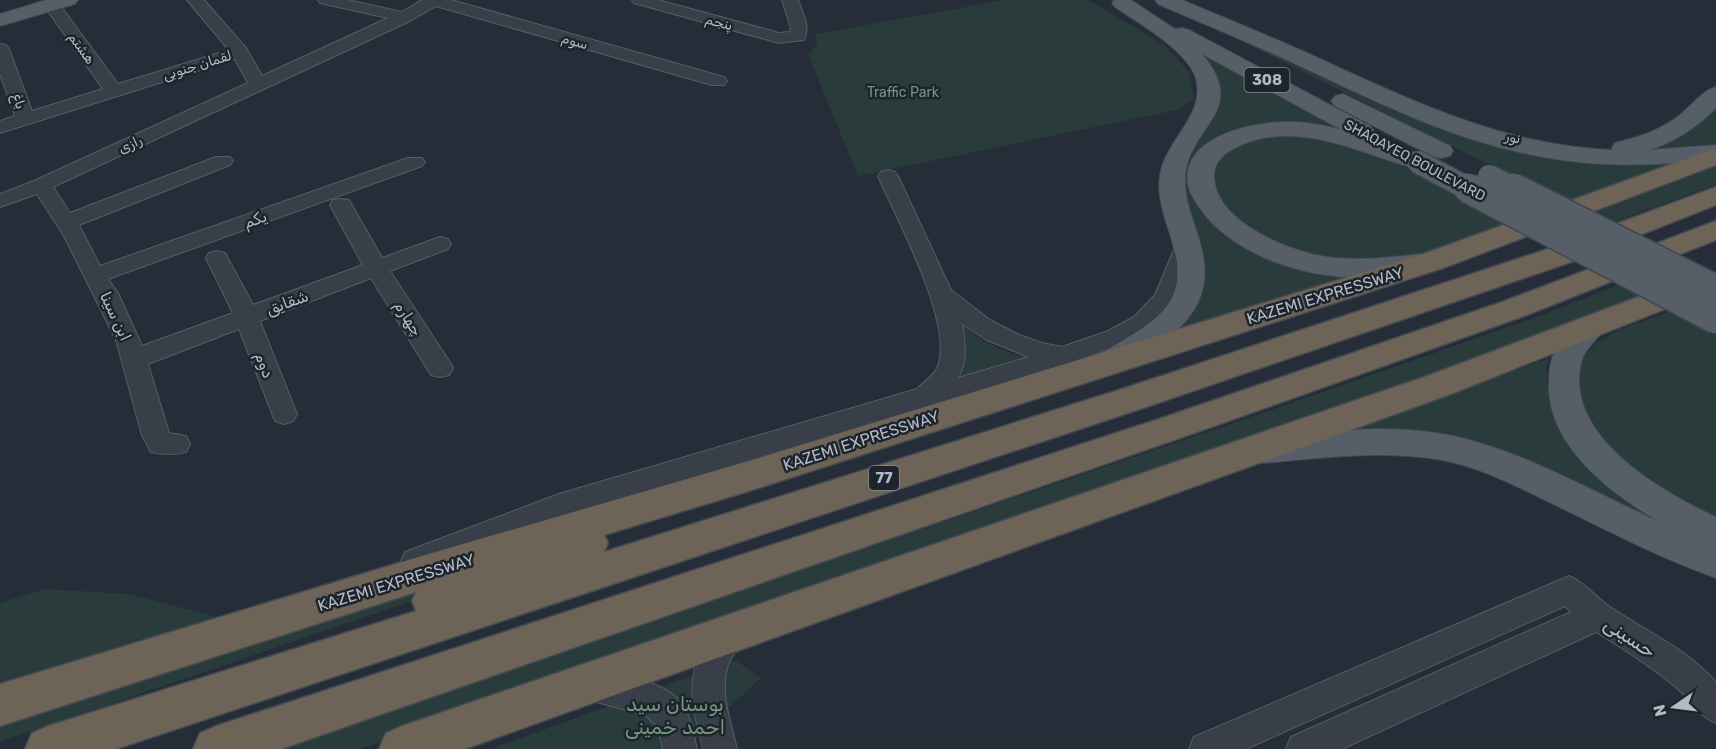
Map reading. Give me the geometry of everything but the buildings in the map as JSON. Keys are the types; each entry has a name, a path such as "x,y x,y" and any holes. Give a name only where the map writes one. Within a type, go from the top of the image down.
{"highway":[{"name":"KAZEMI EXPRESSWAY","path":"0,705 425,572 749,476 1433,261 1716,154"},
{"name":"KAZEMI EXPRESSWAY","path":"48,749 1134,398 1564,254 1716,195"},
{"path":"216,749 1192,420 1513,309 1716,230"},
{"path":"402,749 1439,385 1716,277"},
{"path":"224,693 360,627 563,554 749,476"}],"main road":[{"path":"1165,0 1306,60 1388,99 1444,122 1516,145 1601,158 1656,158 1716,154"},
{"path":"1113,361 1164,326 1181,308 1189,294 1192,276 1187,243 1171,182 1173,162 1209,102 1210,89 1202,67 1186,49 1127,1"},
{"name":"SHAQAYEQ BOULEVARD","path":"1127,1 1430,157 1716,319"},
{"path":"0,20 60,2"},
{"name":"نور","path":"1306,60 1478,128 1524,140 1570,147 1617,149 1645,144 1688,121 1716,94"},
{"path":"1430,157 1337,135 1287,129 1260,130 1241,135 1212,151 1202,166 1202,183 1210,203 1232,227 1265,247 1292,258 1346,269 1433,261"},
{"name":"SHAQAYEQ BOULEVARD","path":"1430,157 1716,290"},
{"path":"1590,328 1569,354 1562,384 1565,408 1582,437 1606,463 1640,492 1681,518 1716,534"},
{"path":"1248,451 1386,441 1439,447 1497,464 1567,493 1716,562"}],"street":[{"path":"195,0 240,52"},
{"path":"326,0 404,17"},
{"path":"258,85 404,17 434,0"},
{"name":"سوم","path":"434,0 718,81"},
{"name":"پنجم","path":"640,0 779,38 798,36 800,28 790,0"},
{"name":"هشتم","path":"60,2 114,91"},
{"name":"باغ","path":"0,49 25,119"},
{"name":"لقمان جنوبی","path":"0,127 240,52 258,85"},
{"name":"رازی","path":"0,201 41,185 258,85"},
{"path":"66,222 223,160"},
{"name":"یکم","path":"94,276 415,162"},
{"path":"888,176 942,295 950,331 952,364 945,378 927,395"},
{"name":"ابن سینا","path":"41,185 66,222 94,276 106,293 128,340 156,435 161,444 176,444"},
{"path":"341,205 377,269"},
{"path":"218,638 559,506 1062,356 1110,339 1140,324 1162,303 1187,243"},
{"name":"شقایق","path":"134,359 440,244"},
{"path":"217,258 247,316"},
{"name":"چهارم","path":"377,269 440,368"},
{"path":"942,295 981,327 1008,341 1033,351 1062,356"},
{"name":"دوم","path":"247,316 284,414"},
{"name":"حسینی","path":"1206,749 1569,590 1597,616 1641,642 1692,679 1716,706"},
{"path":"1303,749 1597,616"},
{"path":"720,749 709,700 709,675 715,656 732,633"},
{"path":"584,685 622,690 651,700 670,716 680,749"}],"green space":[{"name":"Traffic Park","path":"1005,0 1088,0 1163,44 1189,72 1194,99 1177,110 858,176 808,54 817,45 815,34"},
{"path":"1173,7 1505,145 1702,157 1568,204"},
{"path":"1183,43 1370,143 1306,129 1264,126 1243,128 1223,136 1204,148 1223,227 1359,275 1165,334 1193,313 1201,289 1180,173 1215,108"},
{"path":"1401,102 1515,139 1562,149 1619,154 1638,153 1670,142 1690,130 1716,107 1716,147 1677,155 1637,157 1556,150 1476,129"},
{"path":"1294,134 1351,146 1406,167 1510,223 1410,257 1384,262 1318,259 1257,236 1224,209 1212,180 1215,166 1222,156 1234,147 1259,137"},
{"path":"1716,166 1716,184 1609,224 1590,214"},
{"path":"1621,284 1645,297 1489,355 360,749 279,749 1271,410 1537,317"},
{"path":"1677,309 1716,330 1716,523 1630,472 1579,414 1576,367 1586,353 1598,342 1621,329"},
{"path":"960,323 995,347 1035,359 957,382 961,376 964,361"},
{"path":"1549,358 1546,371 1551,405 1716,552 1555,478 1341,433"},
{"path":"425,587 414,600 0,742 0,719"},
{"path":"44,589 130,594 220,618 0,692 0,603"},
{"name":"بوستان سید احمد خمینی","path":"735,660 761,678 684,749 491,749"}]}
